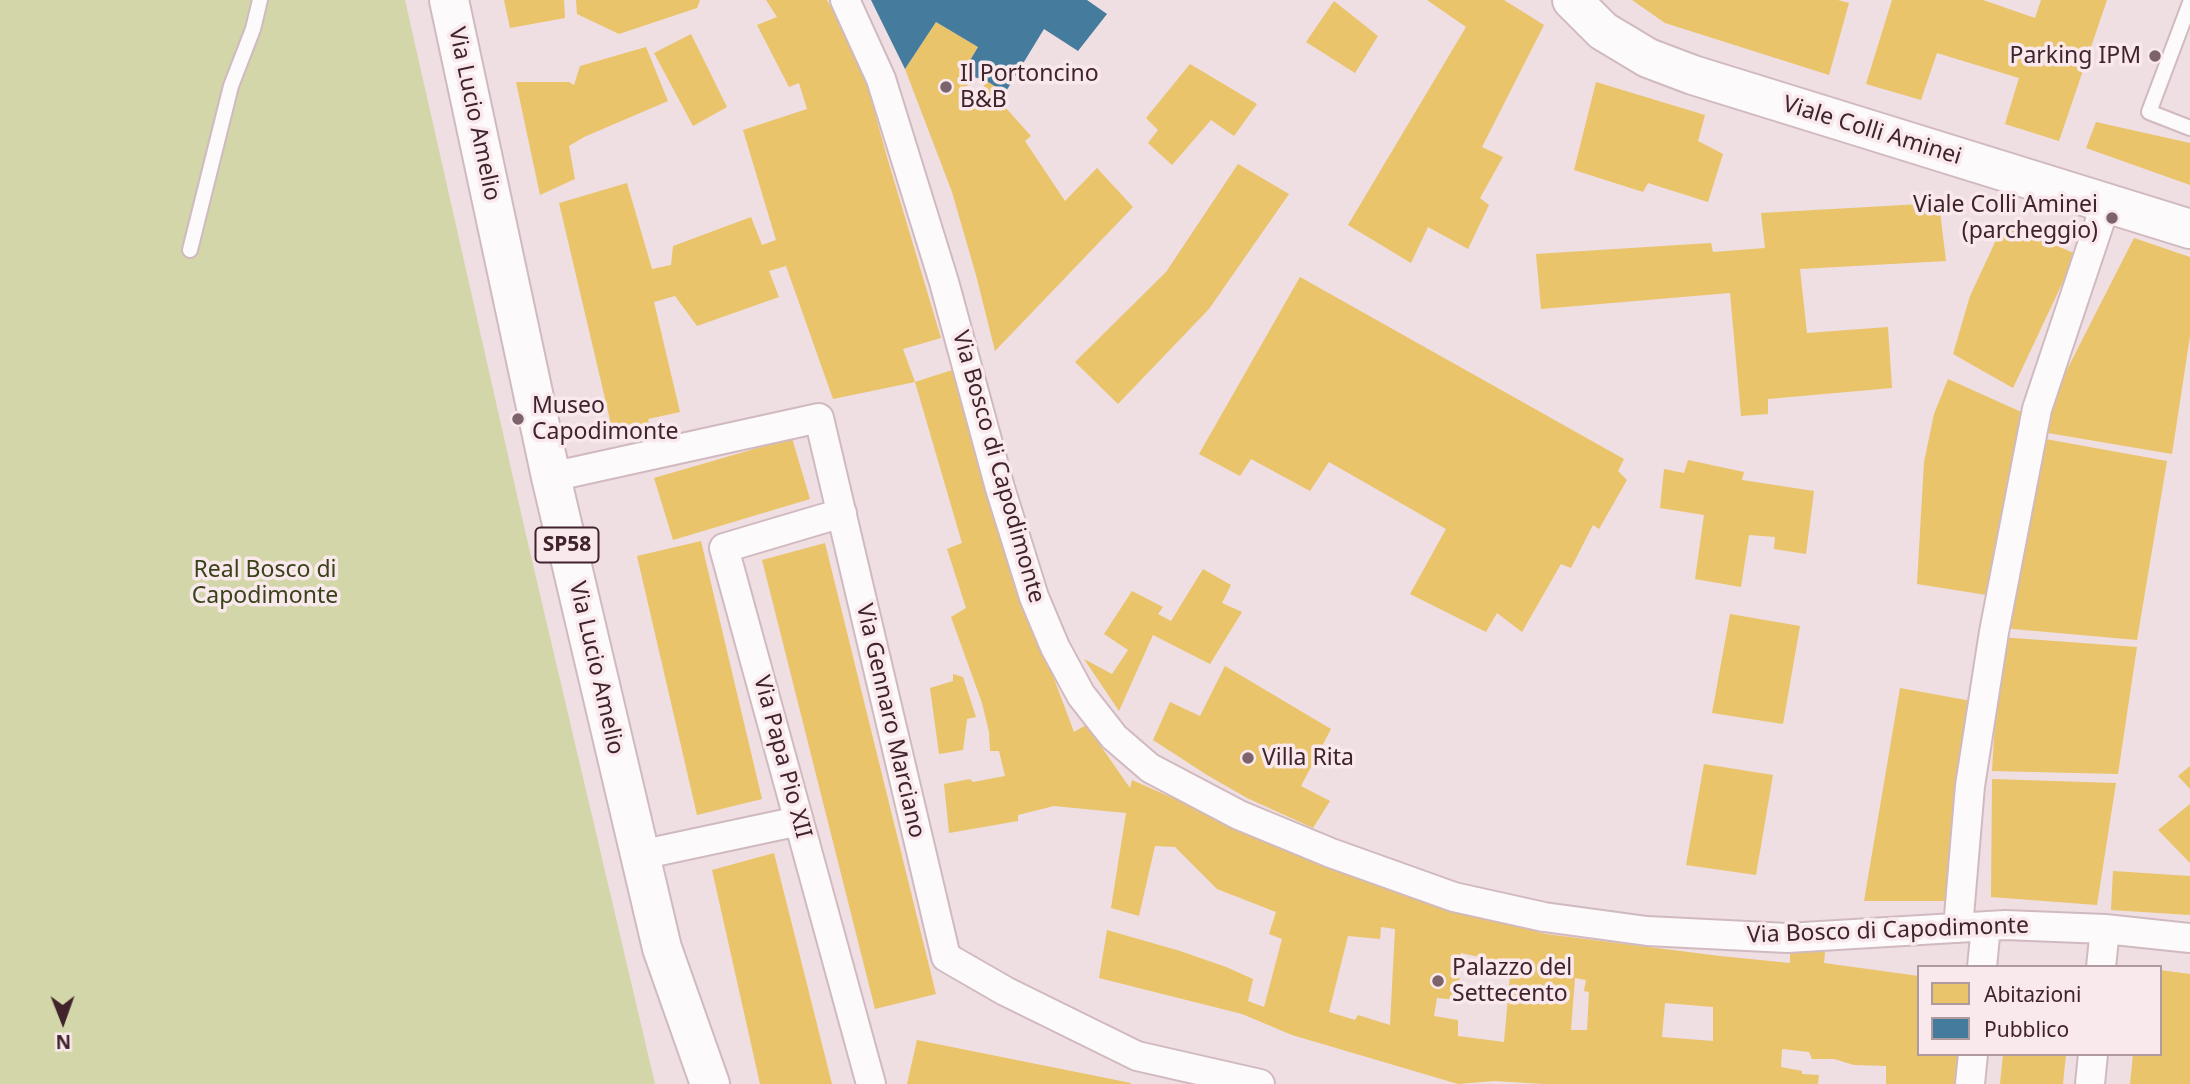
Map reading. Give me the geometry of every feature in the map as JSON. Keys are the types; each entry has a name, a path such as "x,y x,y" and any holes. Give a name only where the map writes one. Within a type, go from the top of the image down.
{"main road":[{"name":"Via Lucio Amelio","path":"449,0 551,477 662,948 710,1084"},
{"name":"Viale Colli Aminei","path":"1572,0 1603,31 1648,58 1693,75 2190,229"}],"street":[{"name":"Via Bosco di Capodimonte","path":"845,0 881,79 944,282 1000,488 1034,597 1055,647 1081,695 1114,737 1150,768 1239,815 1331,853 1454,897 1544,917 1647,931 1787,938 1986,926 2105,929 2190,939"},
{"path":"1958,928 1972,773 1994,632 2037,409 2100,221"},
{"name":"Via Gennaro Marciano","path":"551,477 819,418 946,957 1004,991 1137,1056 1261,1084"},
{"name":"Via Papa Pio XII","path":"842,513 724,548 871,1084"},
{"path":"640,855 799,821"},
{"path":"1982,965 1986,926"},
{"path":"2101,965 2105,929"},
{"path":"1970,1084 1973,1056"},
{"path":"2090,1084 2093,1056"}],"lane":[{"path":"190,250 231,86 253,29 260,0"},
{"path":"2190,4 2149,112 2190,128"}],"green space":[{"name":"Real Bosco di Capodimonte","path":"0,0 405,0 526,535 655,1084 0,1084"}],"building: Abitazioni":[{"path":"504,0 564,0 565,18 510,28"},
{"path":"576,0 700,0 697,8 619,34 577,14"},
{"path":"766,0 827,0 859,55 941,338 903,349 915,382 833,399 786,266 769,271 779,297 697,326 675,296 654,302 680,412 648,419 652,435 615,441 559,203 627,183 652,269 671,265 673,246 751,217 762,245 776,240 743,130 807,109 799,83 789,87 757,25 777,17"},
{"path":"1427,0 1504,0 1544,25 1482,147 1503,157 1480,198 1489,205 1468,249 1428,227 1411,263 1348,225 1466,27"},
{"path":"1632,0 1838,0 1849,3 1829,75 1665,23"},
{"path":"1892,0 1983,0 2035,18 2041,0 2107,0 2059,141 2005,124 2019,78 1937,53 1921,100 1866,84"},
{"path":"1334,1 1378,36 1355,73 1306,42"},
{"path":"936,22 978,47 966,67 974,77 961,94 974,102 987,81 1005,93 1005,107 1031,136 1025,141 1065,201 1097,168 1133,207 995,351 952,192 905,69"},
{"path":"691,34 727,107 693,126 654,53"},
{"path":"646,47 668,101 569,146 575,179 540,195 516,82 569,82 574,85 580,66"},
{"path":"1190,64 1257,104 1234,136 1211,120 1172,165 1148,143 1158,130 1146,118"},
{"path":"1596,82 1705,115 1698,141 1723,154 1708,202 1648,183 1643,192 1574,170"},
{"path":"2096,122 2190,143 2190,185 2086,148"},
{"path":"1238,164 1289,194 1209,309 1118,404 1075,362 1166,272"},
{"path":"1939,203 1946,261 1800,269 1807,333 1888,327 1892,388 1768,399 1768,414 1741,416 1730,293 1541,309 1536,254 1711,243 1713,252 1765,248 1761,213"},
{"path":"2004,223 2076,254 2013,388 1953,354 1970,296"},
{"path":"2134,238 2190,257 2190,336 2172,454 2042,432 2050,403"},
{"path":"1300,277 1624,459 1618,471 1627,480 1599,529 1593,525 1571,568 1561,564 1522,632 1497,613 1486,632 1410,594 1446,529 1329,462 1310,491 1251,459 1240,476 1199,454"},
{"path":"952,370 999,532 1074,732 1086,725 1130,788 1132,780 1320,863 1429,903 1546,934 1790,963 1790,948 1825,952 1824,963 1917,976 1917,1056 1963,1056 1960,1084 1886,1084 1886,1066 1812,1059 1809,1052 1782,1049 1781,1067 1802,1071 1802,1074 1819,1075 1818,1084 1544,1084 1494,1081 1458,1084 1292,1035 1242,1014 1099,978 1107,930 1180,951 1253,979 1248,1001 1264,1007 1282,939 1269,934 1276,912 1217,889 1175,847 1155,846 1139,916 1111,908 1126,813 1054,806 1018,815 1018,821 949,833 944,784 1005,776 999,751 990,751 989,732 982,703 951,617 966,608 947,549 962,543 915,382","holes":["1381,927 1395,929 1390,1025 1358,1015 1355,1020 1329,1012 1348,936 1380,939","1461,953 1511,964 1504,1042 1458,1036 1458,1020 1434,1016 1437,998 1458,1000","1575,978 1586,980 1584,991 1589,992 1587,1030 1571,1030","1665,1003 1713,1007 1713,1041 1662,1037"]},
{"path":"1948,379 2028,415 1993,596 1917,584 1924,462 1934,414"},
{"path":"792,438 810,499 673,540 654,478"},
{"path":"2040,438 2167,461 2137,640 2002,628"},
{"path":"1688,460 1744,472 1742,480 1814,491 1806,554 1774,549 1775,537 1749,535 1741,587 1695,579 1704,515 1660,508 1664,469 1684,473"},
{"path":"701,541 762,799 697,815 637,556"},
{"path":"825,543 936,994 875,1009 762,560"},
{"path":"1203,569 1231,585 1222,603 1242,612 1210,664 1153,635 1119,711 1084,659 1112,674 1128,650 1104,634 1132,591 1163,607 1158,614 1171,621"},
{"path":"1730,614 1800,626 1783,724 1712,713"},
{"path":"2000,637 2137,647 2118,774 1992,771"},
{"name":"Villa Rita","path":"1225,666 1331,729 1301,786 1330,801 1313,828 1247,798 1153,740 1170,702 1200,716"},
{"path":"953,674 963,677 976,717 967,719 963,750 939,754 930,688 953,681"},
{"path":"1900,688 1977,702 1946,901 1864,901"},
{"path":"1704,764 1773,775 1756,875 1686,865"},
{"path":"2190,766 2190,789 2178,776"},
{"path":"1992,779 2116,783 2097,905 1991,897"},
{"path":"2190,804 2190,863 2158,830"},
{"path":"774,853 832,1084 760,1084 712,870"},
{"path":"2113,871 2190,876 2190,915 2111,910"},
{"path":"2162,970 2190,974 2190,1084 2130,1084 2133,1056 2162,1056"},
{"path":"917,1040 1131,1083 1131,1084 907,1084"},
{"path":"2003,1056 2066,1056 2063,1084 2000,1084"}],"building: Pubblico":[{"path":"871,0 1087,0 1107,14 1078,51 1044,29 1005,93 987,81 974,77 966,67 978,47 936,22 905,69"}],"place":[{"name":"Parking IPM","path":"2155,56"},
{"name":"Il Portoncino B&B","path":"946,87"},
{"name":"Viale Colli Aminei (parcheggio)","path":"2112,218"},
{"name":"Museo Capodimonte","path":"518,419"},
{"name":"Villa Rita","path":"1248,758"},
{"name":"Palazzo del Settecento","path":"1438,981"}]}
